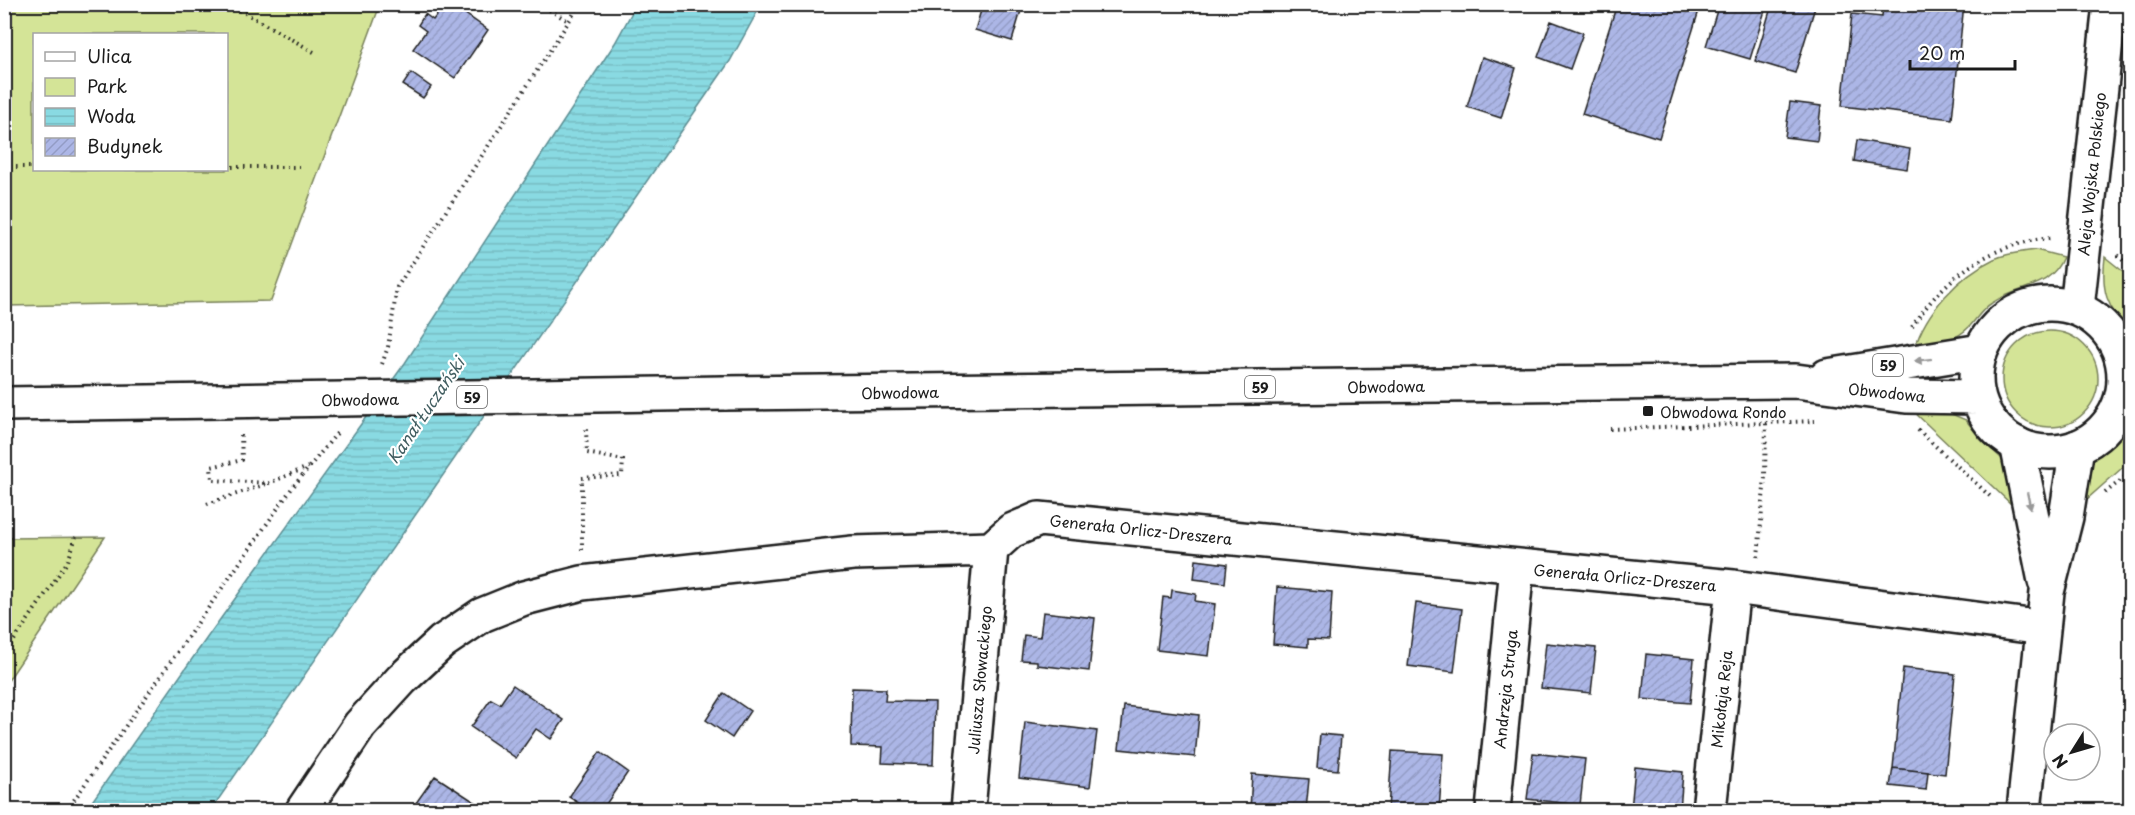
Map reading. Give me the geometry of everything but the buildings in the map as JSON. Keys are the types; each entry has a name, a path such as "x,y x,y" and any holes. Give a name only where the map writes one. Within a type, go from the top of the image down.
{"street":[{"name":"Aleja Wojska Polskiego","path":"2077,308 2110,4"},
{"path":"2038,304 2058,304 2077,308 2101,323 2124,348 2123,412 2099,434 2077,447 2047,452 2017,444 1992,425 1978,397 1976,374 1981,351 1990,334 2003,320 2020,310 2038,304"},
{"name":"Obwodowa","path":"1796,381 1981,351"},
{"name":"Obwodowa","path":"4,404 1796,381 1906,396 1978,397"},
{"path":"2017,444 2047,592"},
{"path":"2024,810 2047,592 2066,517 2077,447"},
{"name":"Generała Orlicz-Dreszera","path":"991,549 1011,531 1039,519 1733,587 2043,628"},
{"path":"303,810 360,725 402,679 442,642 482,615 524,598 582,583 853,552 991,549"},
{"name":"Juliusza Słowackiego","path":"968,810 991,549"},
{"name":"Andrzeja Struga","path":"1493,810 1517,567"},
{"name":"Mikołaja Reja","path":"1709,810 1733,587"}],"path":[{"path":"229,4 314,52"},
{"path":"538,4 570,22"},
{"path":"381,366 388,347 397,287 580,4"},
{"path":"4,167 33,167"},
{"path":"228,167 299,167"},
{"path":"2113,248 2130,268"},
{"path":"1610,429 1823,420"},
{"path":"582,583 582,478 622,475 623,460 587,453 585,422"},
{"path":"1758,559 1765,476 1766,423"},
{"path":"241,428 242,460 211,467 212,480 269,483"},
{"path":"68,810 311,465 339,430"},
{"path":"207,504 269,483 311,465"},
{"path":"4,655 68,561 76,537"}],"green space":[{"path":"4,5 380,5 271,301 5,306"},
{"path":"2036,250 2063,257 2050,276 1989,305 1958,336 1944,342 1915,348 1935,308 1969,275 1999,257"},
{"path":"2105,257 2130,277 2130,330 2115,314 2107,298 2104,279"},
{"path":"2050,331 2068,334 2084,345 2095,361 2098,379 2095,397 2084,413 2068,424 2050,427 2032,424 2016,413 2005,397 2002,379 2005,361 2016,345 2032,334"},
{"path":"1927,404 1966,420 1981,440 2009,465 2019,504 2011,504 1914,412"},
{"path":"2130,422 2130,461 2078,507 2086,463 2102,452"},
{"path":"105,537 5,685 5,538"}],"water":[{"name":"Kanał Łuczański","path":"636,5 761,5 730,61 211,810 86,810 405,363 615,43"}],"place":[{"name":"Obwodowa Rondo","path":"1648,411"}]}
